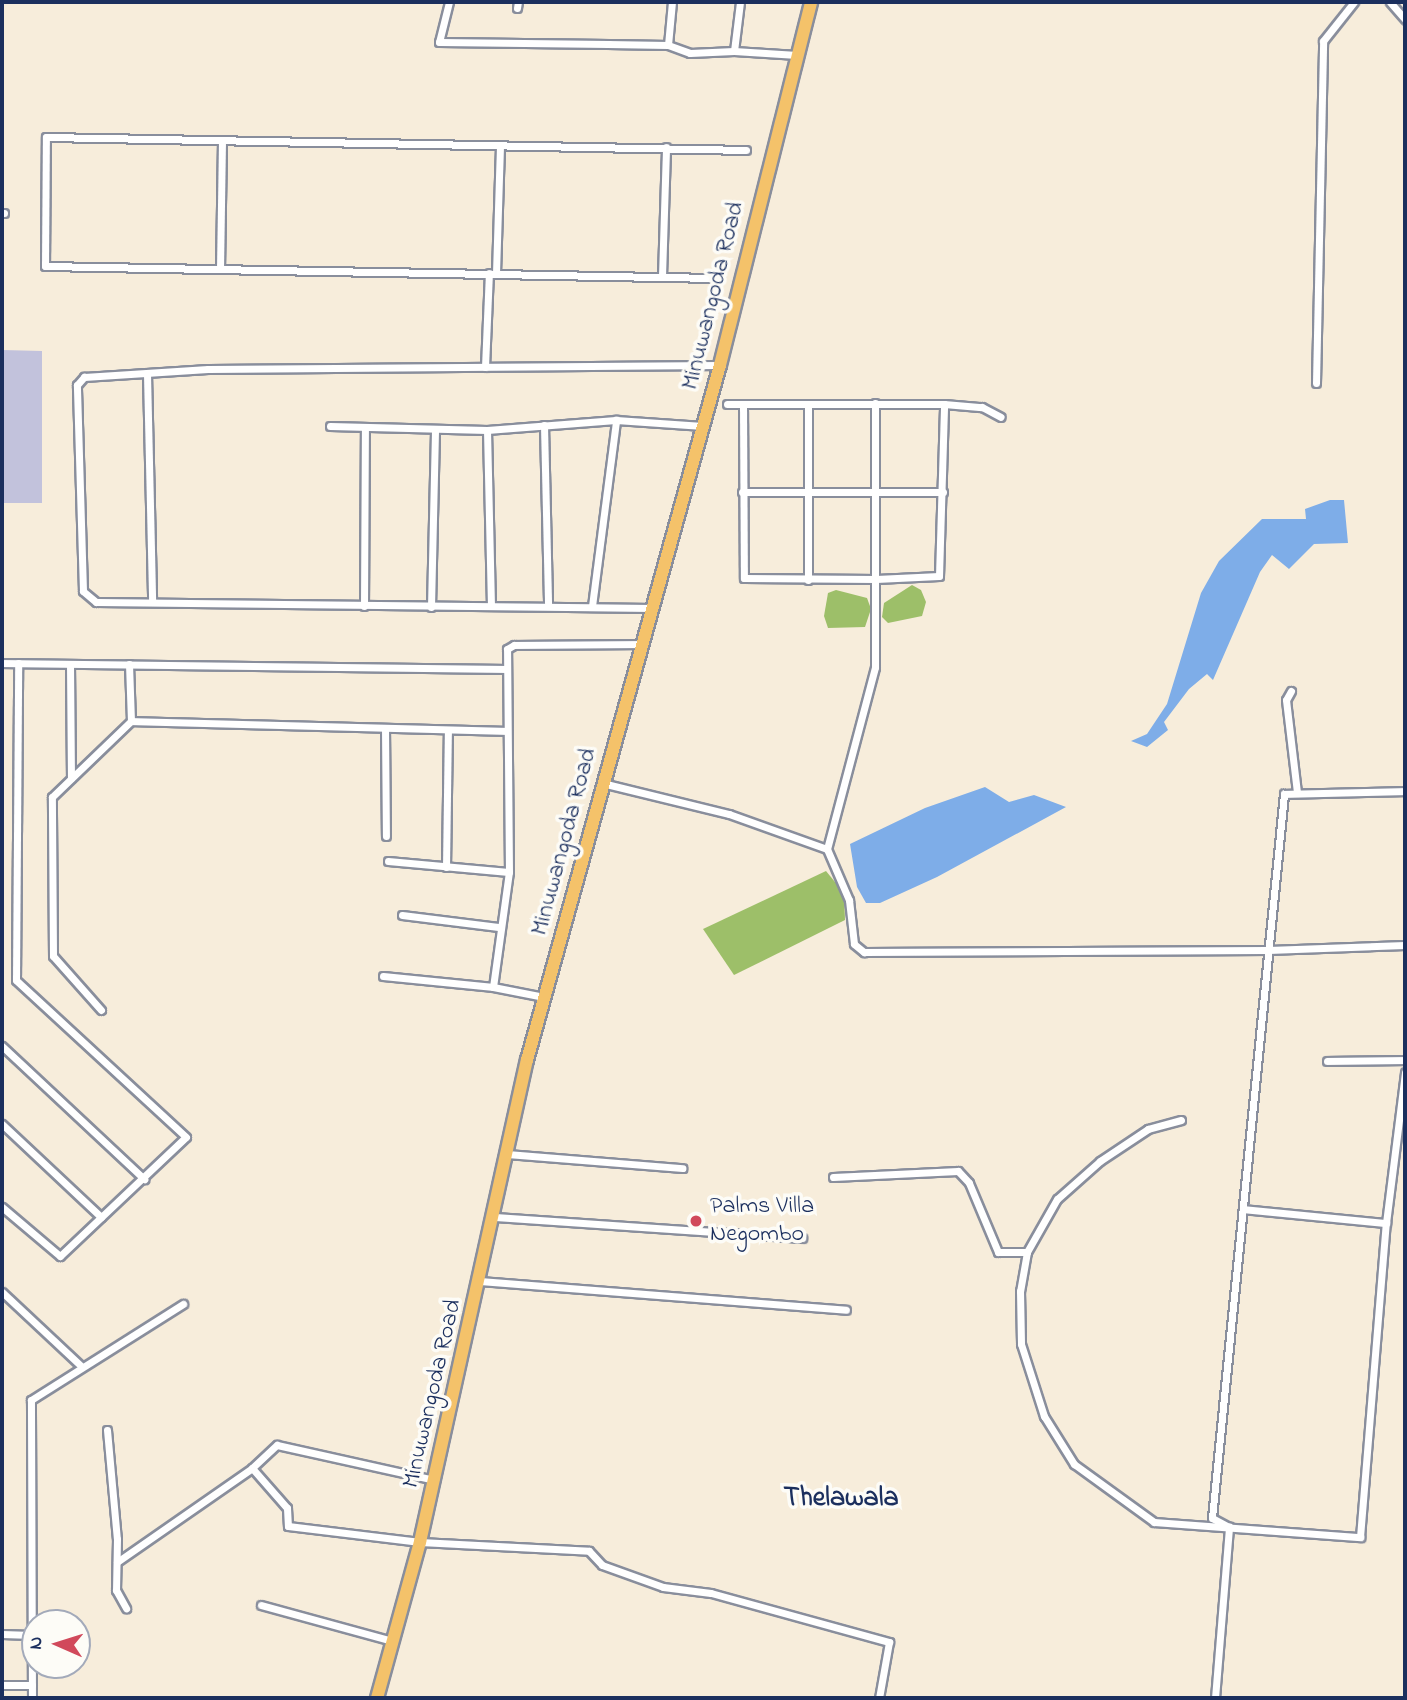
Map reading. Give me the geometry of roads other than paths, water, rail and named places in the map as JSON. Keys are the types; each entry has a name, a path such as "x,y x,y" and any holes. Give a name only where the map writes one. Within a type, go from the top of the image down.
{"main road":[{"name":"Minuwangoda Road","path":"377,1698 435,1480 544,997 601,783 644,643 720,365 811,2"}],"street":[{"path":"449,2 439,42 667,45 691,53 734,51 797,55"},
{"path":"667,45 672,2"},
{"path":"734,51 740,2"},
{"path":"1316,383 1324,41 1354,2"},
{"path":"1390,2 1405,19"},
{"path":"569,44 609,44"},
{"path":"717,278 45,266 46,137 746,150"},
{"path":"220,269 222,140"},
{"path":"485,367 500,145"},
{"path":"662,276 666,147"},
{"path":"652,608 96,602 83,591 77,396 84,377 208,369 720,365"},
{"path":"146,374 152,602"},
{"path":"875,403 878,492 875,667 827,849 849,900 853,944 864,952 1268,950 1405,945"},
{"path":"727,404 944,404 982,407 1001,417"},
{"path":"743,405 744,579 808,580 939,576 944,404"},
{"path":"808,405 808,580"},
{"path":"592,606 616,420"},
{"path":"330,426 487,430 616,420 703,426"},
{"path":"544,425 548,606"},
{"path":"363,606 365,427"},
{"path":"431,607 435,429"},
{"path":"487,430 491,606"},
{"path":"742,492 943,492"},
{"path":"493,987 498,926 509,872 505,656 514,645 644,643"},
{"path":"2,663 505,669"},
{"path":"2,1207 60,1256 144,1180 186,1136 16,981 18,663"},
{"path":"71,664 71,778"},
{"path":"130,664 131,721"},
{"path":"1291,691 1286,700 1297,792"},
{"path":"101,1010 53,956 52,797 131,721 506,731"},
{"path":"385,728 386,836"},
{"path":"446,867 448,731"},
{"path":"601,783 729,814 827,849"},
{"path":"1229,1527 1212,1518 1284,794 1405,791"},
{"path":"388,861 509,872"},
{"path":"402,915 498,926"},
{"path":"383,976 493,987 544,997"},
{"path":"2,1046 144,1180"},
{"path":"1327,1061 1405,1060"},
{"path":"1181,1120 1148,1129 1100,1161 1057,1199 1027,1252 1020,1291 1021,1344 1044,1416 1074,1464 1154,1521 1360,1537 1386,1223 1405,1072"},
{"path":"2,1124 101,1217"},
{"path":"507,1154 682,1168"},
{"path":"833,1177 958,1171 970,1182 998,1252 1027,1252"},
{"path":"1243,1209 1386,1223"},
{"path":"495,1217 802,1238"},
{"path":"480,1282 846,1310"},
{"path":"2,1292 80,1365"},
{"path":"32,1609 29,1409 37,1393 183,1304"},
{"path":"107,1430 117,1562 116,1590 125,1608"},
{"path":"117,1562 252,1468 277,1445 435,1480"},
{"path":"252,1468 287,1507 288,1526 420,1542 589,1551 602,1565 663,1587 711,1593 888,1642 879,1698"},
{"path":"1215,1698 1229,1527"},
{"path":"261,1605 393,1641"},
{"path":"2,1634 21,1635"},
{"path":"32,1679 32,1698"},
{"path":"2,1685 32,1685"}],"water":[{"path":"1330,500 1344,500 1348,543 1314,544 1289,569 1272,555 1260,572 1213,680 1207,674 1189,689 1164,722 1168,730 1147,747 1131,741 1147,734 1167,704 1201,593 1219,561 1262,519 1306,519 1305,509"},
{"path":"985,787 1009,802 1034,795 1066,807 937,877 880,903 866,903 857,887 850,844 925,808"}],"place":[{"name":"Palms Villa Negombo","path":"696,1221"}],"district":[{"name":"Thelawala","path":"841,1499"}]}
